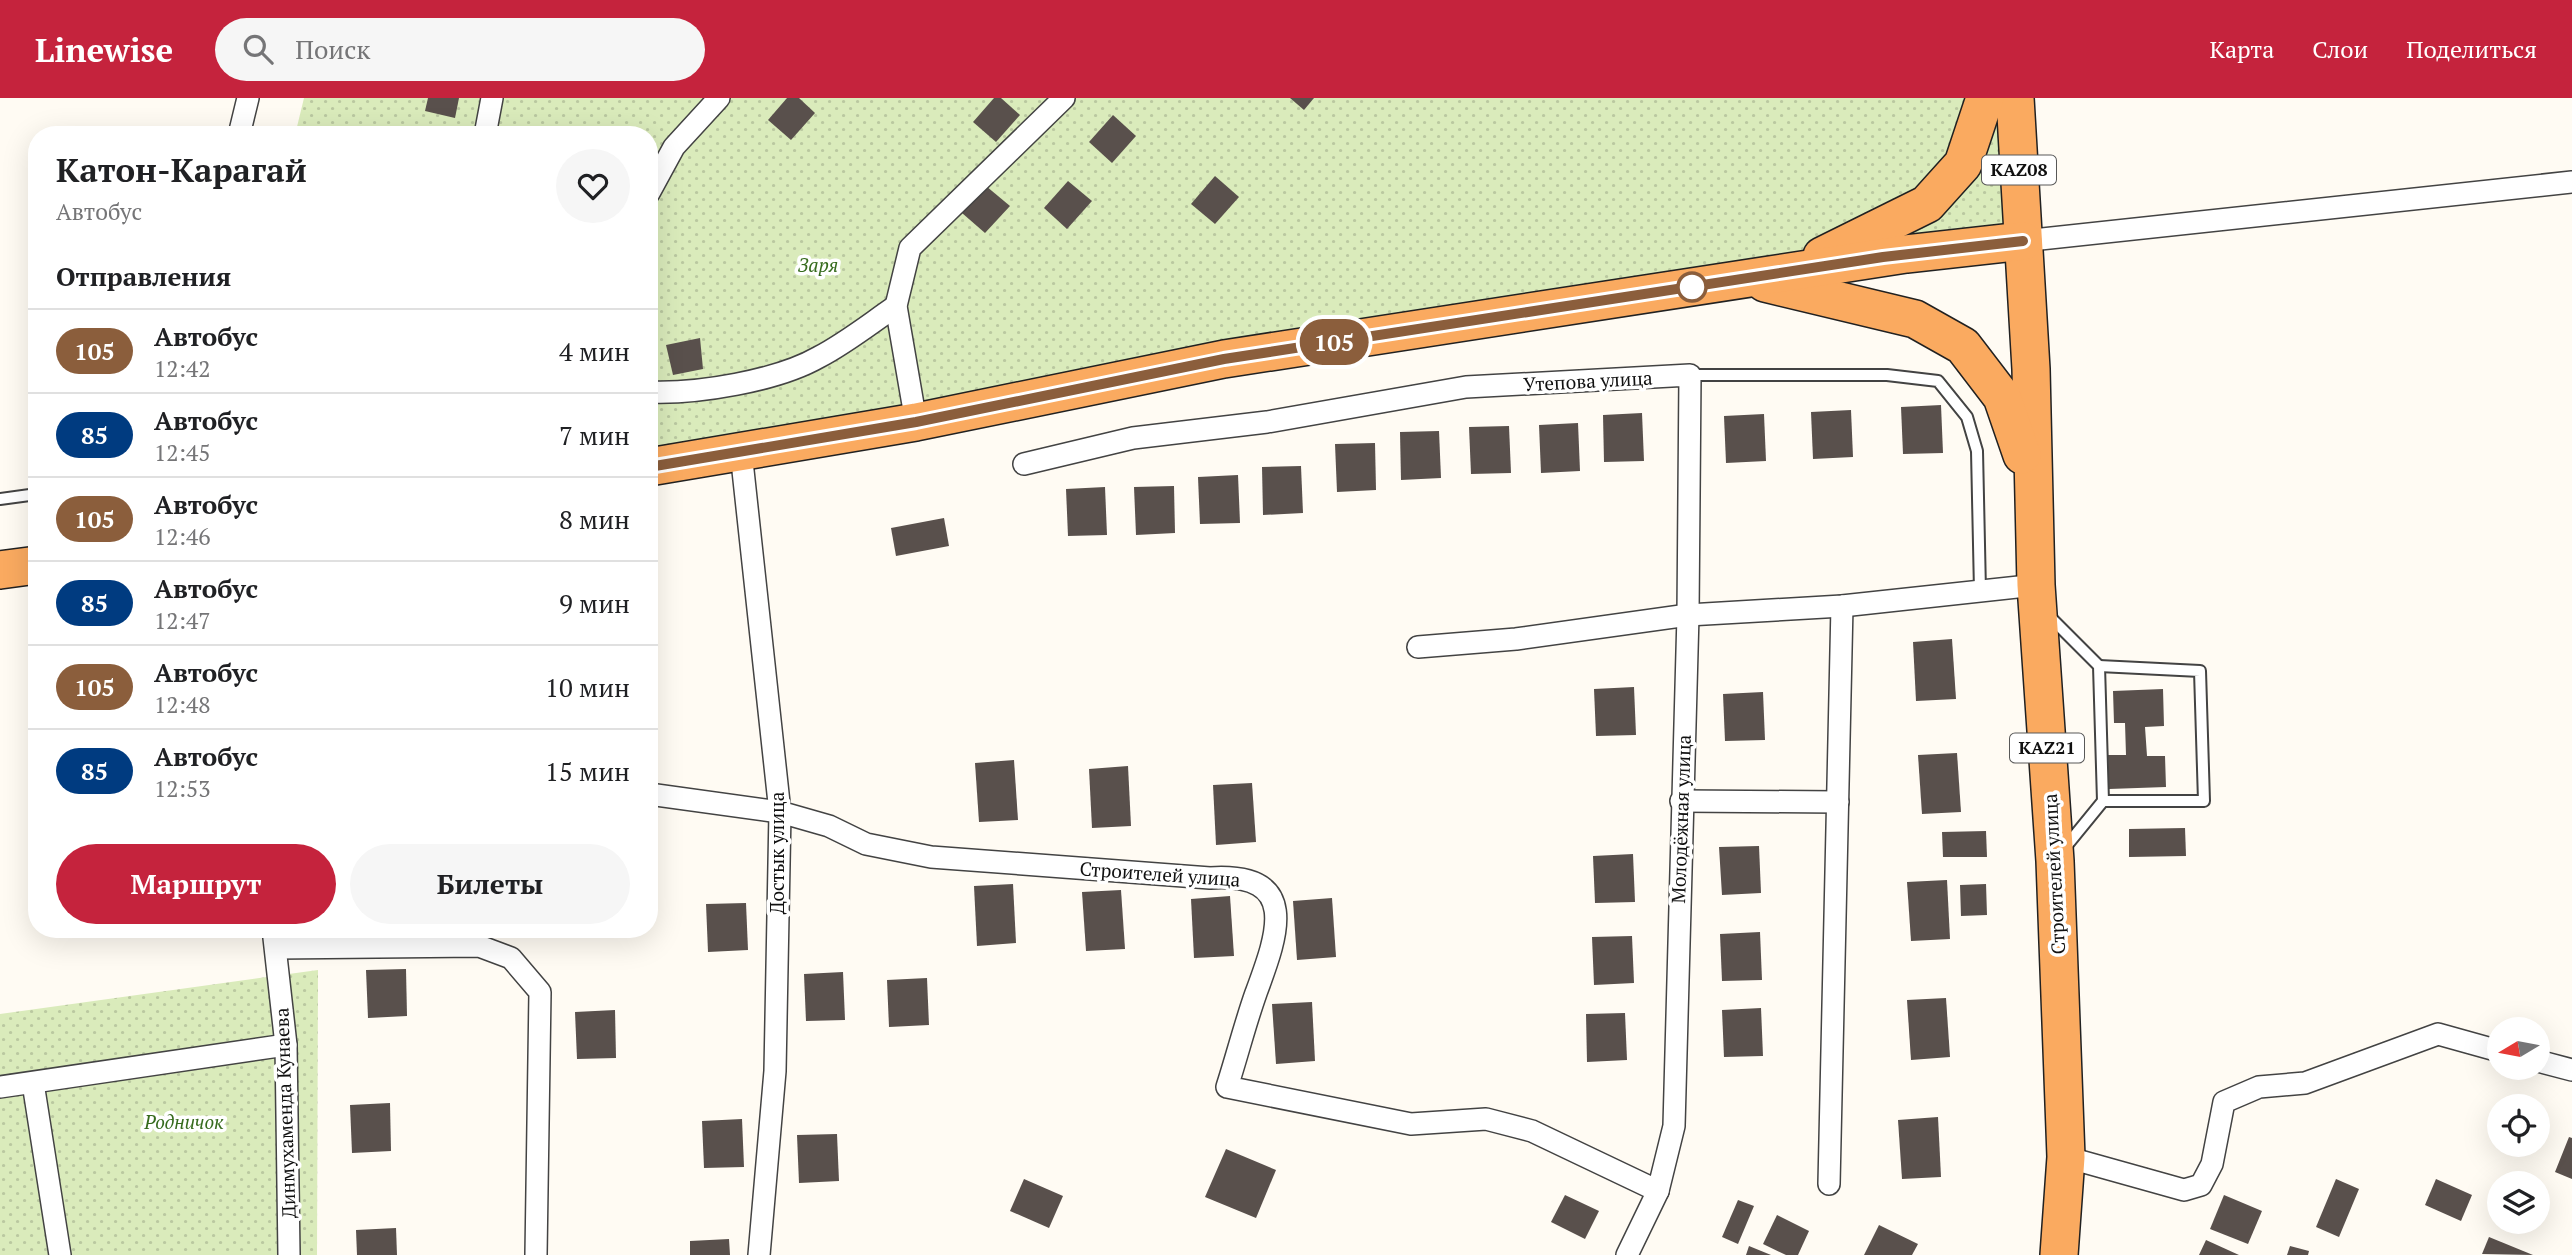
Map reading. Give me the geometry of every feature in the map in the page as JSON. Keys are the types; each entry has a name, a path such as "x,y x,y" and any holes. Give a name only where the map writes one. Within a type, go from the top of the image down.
{"highway":[{"path":"1792,271 1927,204 1963,164 1984,98"},
{"name":"KAZ08","path":"2015,98 2023,241"},
{"path":"658,466 916,422 1224,359 1792,271 2023,241"},
{"name":"Строителей улица","path":"2023,241 2037,595 2054,861 2066,1157 2059,1255"},
{"path":"1744,279 1914,319 1963,346 2002,397 2034,487"},
{"path":"0,570 28,566"}],"street":[{"path":"241,126 248,98"},
{"path":"487,126 492,98"},
{"path":"658,176 674,147 719,98"},
{"path":"916,422 896,306 910,248 1064,98"},
{"path":"2023,241 2572,182"},
{"path":"658,392 670,393 765,377 817,358 896,306"},
{"name":"Утепова улица","path":"1024,464 1133,438 1267,422 1466,387 1690,375"},
{"name":"Молодёжная улица","path":"1627,1255 1658,1191 1674,1126 1688,615 1690,375"},
{"name":"Достык улица","path":"741,452 780,812 775,1071 759,1255"},
{"path":"1418,647 1516,639 1688,615 1842,606 1980,591 2037,595"},
{"path":"1829,1184 1842,606"},
{"path":"658,795 780,812"},
{"path":"1681,801 1838,802"},
{"name":"Строителей улица","path":"780,812 829,826 866,844 931,857 1210,878 1240,876 1272,898 1277,930 1227,1087 1411,1124 1486,1119 1532,1132 1658,1191"},
{"path":"275,939 479,946 511,958 540,992 536,1255"},
{"name":"Динмухаменда Кунаева","path":"275,939 286,1045 289,1255"},
{"path":"2066,1157 2184,1190 2202,1185 2212,1164 2224,1102 2259,1087 2305,1083 2438,1034 2487,1048"},
{"path":"0,1087 286,1045"},
{"path":"2550,1064 2572,1070"},
{"path":"33,1083 60,1255"}],"lane":[{"name":"Утепова улица","path":"1690,375 1887,375 1938,381 1967,417 1977,451 1980,591"},
{"path":"0,499 28,496"},
{"path":"2037,595 2099,666 2103,801 2054,861"},
{"path":"2099,666 2200,671 2204,801 2103,801"}],"green space":[{"name":"Заря","path":"304,98 2021,98 2023,241 658,451 658,126 297,126"},
{"name":"Родничок","path":"318,970 317,1255 0,1255 0,1014"}],"building":[{"path":"428,98 459,98 455,118 425,111"},
{"path":"787,98 799,98 815,113 791,140 768,120"},
{"path":"994,98 1001,98 1020,115 996,142 973,122"},
{"path":"1290,98 1314,98 1304,110"},
{"path":"1113,115 1136,136 1112,163 1089,142"},
{"path":"1215,176 1239,197 1215,224 1191,204"},
{"path":"1068,181 1092,201 1067,229 1044,208"},
{"path":"986,186 1010,206 985,233 962,213"},
{"path":"700,338 703,369 673,375 666,345"},
{"path":"1941,405 1943,453 1903,454 1901,407"},
{"path":"1851,410 1853,457 1813,459 1811,412"},
{"path":"1642,413 1644,461 1604,462 1603,415"},
{"path":"1764,414 1766,461 1726,463 1724,416"},
{"path":"1578,423 1580,471 1541,473 1539,425"},
{"path":"1509,426 1511,473 1471,474 1469,427"},
{"path":"1439,431 1441,478 1401,480 1400,432"},
{"path":"1375,443 1376,490 1337,492 1335,444"},
{"path":"1301,466 1303,513 1263,515 1262,467"},
{"path":"1238,475 1240,523 1200,524 1198,477"},
{"path":"1174,486 1175,533 1136,535 1134,487"},
{"path":"1105,487 1107,535 1068,536 1066,489"},
{"path":"944,518 949,546 896,556 891,528"},
{"path":"1952,639 1956,699 1916,701 1913,642"},
{"path":"1634,687 1636,735 1596,736 1594,689"},
{"path":"2163,689 2164,726 2145,727 2147,756 2165,756 2166,787 2109,789 2108,755 2126,755 2125,723 2114,723 2113,691"},
{"path":"1763,692 1765,740 1725,741 1723,694"},
{"path":"1957,753 1961,812 1922,814 1918,755"},
{"path":"1014,760 1018,820 979,822 975,763"},
{"path":"1128,766 1131,826 1092,828 1089,769"},
{"path":"1252,783 1256,842 1216,845 1213,785"},
{"path":"2185,828 2186,856 2129,857 2129,829"},
{"path":"1986,831 1987,857 1943,857 1942,832"},
{"path":"1759,846 1761,893 1722,895 1719,847"},
{"path":"1633,854 1635,902 1595,903 1593,856"},
{"path":"1947,880 1950,939 1911,941 1907,882"},
{"path":"1013,884 1016,943 977,946 974,886"},
{"path":"1986,884 1987,915 1961,916 1960,885"},
{"path":"1121,890 1125,949 1086,951 1082,892"},
{"path":"1230,896 1234,956 1194,958 1191,899"},
{"path":"1332,898 1336,957 1297,960 1293,901"},
{"path":"746,903 748,950 708,952 706,904"},
{"path":"1760,932 1762,980 1722,981 1720,934"},
{"path":"1632,936 1634,983 1594,985 1592,937"},
{"path":"406,969 407,1016 368,1018 366,970"},
{"path":"843,972 845,1020 806,1021 804,974"},
{"path":"927,978 929,1025 889,1027 887,980"},
{"path":"1946,998 1950,1057 1911,1060 1907,1000"},
{"path":"1312,1002 1315,1061 1276,1064 1272,1004"},
{"path":"1761,1008 1763,1056 1724,1057 1722,1010"},
{"path":"615,1010 616,1058 577,1059 575,1012"},
{"path":"1625,1013 1627,1060 1587,1062 1586,1014"},
{"path":"390,1103 391,1151 352,1153 350,1105"},
{"path":"1938,1117 1941,1177 1902,1179 1898,1120"},
{"path":"742,1119 744,1167 704,1168 702,1121"},
{"path":"837,1134 839,1181 799,1183 797,1135"},
{"path":"2569,1137 2572,1138 2572,1179 2555,1172"},
{"path":"1226,1149 1276,1170 1256,1218 1205,1197"},
{"path":"1024,1179 1063,1196 1049,1228 1010,1211"},
{"path":"2336,1179 2359,1189 2339,1237 2316,1227"},
{"path":"2436,1179 2472,1195 2461,1221 2425,1205"},
{"path":"1565,1195 1599,1211 1585,1239 1551,1222"},
{"path":"2224,1195 2262,1211 2248,1244 2210,1229"},
{"path":"1738,1200 1754,1206 1738,1244 1722,1237"},
{"path":"1777,1215 1809,1231 1798,1255 1786,1255 1763,1244"},
{"path":"1879,1225 1918,1244 1912,1255 1864,1255"},
{"path":"396,1228 397,1255 357,1255 356,1230"},
{"path":"2489,1237 2533,1255 2482,1254"},
{"path":"729,1239 730,1255 690,1255 690,1241"},
{"path":"2206,1240 2239,1255 2199,1255"},
{"path":"1749,1246 1771,1255 1746,1255"},
{"path":"2290,1246 2309,1251 2308,1255 2287,1255"}],"bus line":[{"name":"105","path":"658,465 916,422 1224,359 1883,257 2023,241"}]}
